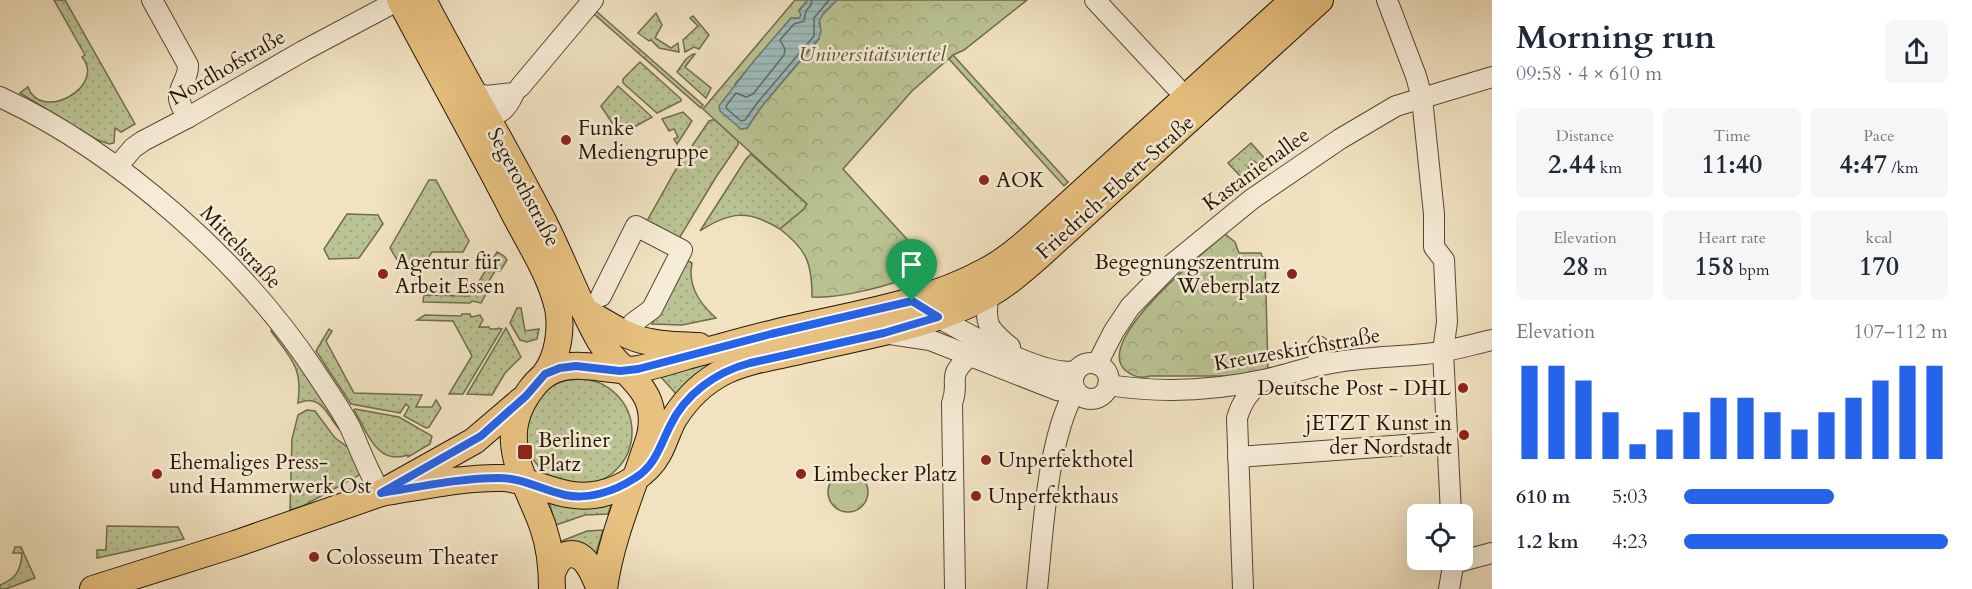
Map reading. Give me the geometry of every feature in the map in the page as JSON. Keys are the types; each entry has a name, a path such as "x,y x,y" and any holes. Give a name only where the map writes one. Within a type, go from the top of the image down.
{"main road":[{"name":"Segerothstraße","path":"400,0 467,102 487,118 563,260 593,303 602,344 643,389 652,413 650,436 635,478"},
{"name":"Segerothstraße","path":"423,0 553,290 558,310 558,335 554,357 545,374"},
{"name":"Friedrich-Ebert-Straße","path":"595,367 626,371 654,366 717,348 912,301 970,279 1013,253 1294,0"},
{"name":"Friedrich-Ebert-Straße","path":"635,478 653,462 670,425 681,408 701,387 724,372 750,363 884,333 952,312 988,295 1040,255 1320,0"},
{"path":"593,303 638,339 655,343 717,348"},
{"path":"93,589 135,582 381,493 474,441 526,396 545,374 566,366 595,367 621,390 635,412 639,435 635,478 602,589"},
{"path":"526,396 516,419 514,439 517,459 546,537 552,581"},
{"path":"381,493 501,478 526,482 565,495 580,496 605,492 635,478"},
{"path":"552,581 561,558 577,555 586,562 602,589"}],"street":[{"path":"152,0 188,65 189,73 179,92 179,100 187,118"},
{"name":"Nordhofstraße","path":"117,167 133,148 278,65 400,0"},
{"path":"520,87 593,0"},
{"path":"1095,0 1176,87"},
{"path":"1387,0 1422,98 1434,214 1427,253 1444,260 1447,322 1443,351 1450,504"},
{"name":"Kastanienallee","path":"1097,364 1114,331 1130,307 1170,266 1252,198 1340,139 1396,106 1492,77"},
{"path":"467,102 486,96 514,93 506,108 487,118"},
{"name":"Mittelstraße","path":"0,97 27,110 117,167 180,218 218,254 273,315 315,371 349,426 381,493"},
{"path":"593,303 636,226 682,249 652,309 633,323 630,330"},
{"path":"988,295 986,306 988,326 1022,360"},
{"path":"912,301 938,317 1022,360 1064,372 1075,383 1084,398 1096,399 1103,395 1108,385 1107,373 1097,364 1084,364 1075,383 1065,408 1052,464 1037,589"},
{"path":"884,333 930,340 1057,390 1065,391 1075,383"},
{"name":"Kreuzeskirchstraße","path":"1108,385 1191,390 1264,380 1319,355 1370,358 1443,351 1492,340"},
{"path":"956,589 952,403 954,375 961,363 971,355"},
{"path":"1243,589 1237,418 1248,394 1264,380"},
{"path":"1191,390 1218,397 1233,409 1237,418"},
{"path":"1238,457 1447,442"},
{"path":"1473,558 1492,554"},
{"path":"1449,589 1452,570"}],"green space":[{"path":"54,0 65,0 135,124 121,132 115,128 114,143 109,144 95,139 20,93 28,87 35,97 45,102 57,101 69,97 86,79 87,68 82,57 85,55"},
{"name":"Universitätsviertel","path":"795,0 808,0 799,10 802,15 799,18 791,18 735,84 741,129 747,128 762,106 819,39 820,23 818,22 837,0 1027,0 964,50 953,55 912,91 843,169 935,270 858,292 812,297 811,275 806,258 796,244 780,229 807,204 703,109"},
{"path":"596,11 703,105 701,108 594,14"},
{"path":"656,13 662,25 655,38 671,48 678,43 679,52 659,48 651,40 649,41 638,33"},
{"path":"693,16 709,35 699,49 694,47 685,52 683,40 698,26 690,18"},
{"path":"695,54 685,67 711,88 706,98 677,72 686,59"},
{"path":"953,55 1068,182 1064,186 949,59"},
{"path":"640,62 681,101 657,113 623,83 623,79"},
{"path":"618,86 652,117 620,135 601,106"},
{"path":"683,112 692,121 677,144 674,139 678,137 674,129 669,131 662,119"},
{"path":"715,120 738,141 738,145 680,237 677,238 647,221 675,171 709,121"},
{"path":"1251,143 1266,160 1257,167 1258,164 1254,161 1248,167 1253,170 1242,178 1228,163"},
{"path":"751,154 807,204 804,209 780,229 759,218 740,215 711,224 700,231 746,159"},
{"path":"429,180 436,180 469,241 463,252 432,252 425,262 399,263 390,248"},
{"path":"347,214 378,215 383,224 359,258 329,259 324,249"},
{"path":"1225,234 1235,242 1239,253 1261,253 1262,257 1265,257 1268,371 1229,376 1143,377 1125,370 1119,356 1124,339 1137,319 1176,277"},
{"path":"497,252 507,260 500,271 495,271 484,289 486,294 481,303 472,301 470,303 423,302 424,295 470,296"},
{"path":"686,260 692,263 691,279 696,294 716,318 682,325 652,324"},
{"path":"517,308 521,308 525,331 539,329 537,339 527,342 520,340 510,323"},
{"path":"470,314 471,317 480,315 483,320 479,327 502,329 463,394 449,394 472,356 453,321 417,320 425,315 461,316"},
{"path":"506,328 521,357 505,373 492,395 467,394"},
{"path":"273,329 343,426 342,432 319,404 313,401 298,403 297,372 290,357 271,331"},
{"path":"329,329 332,331 326,341 354,393 422,395 416,407 432,407 436,400 441,408 429,427 426,428 404,416 409,407 406,404 400,413 351,404 316,351"},
{"path":"750,350 678,396 659,375"},
{"path":"579,379 599,383 617,394 628,412 632,432 628,452 617,470 599,481 579,485 559,481 541,470 530,452 526,432 530,412 541,394 559,383"},
{"path":"355,409 399,417 432,436 430,444 408,457 408,455 388,456 380,451 368,436"},
{"path":"307,410 315,411 335,438 353,451 363,473 303,506 290,510 292,439 298,415"},
{"path":"848,472 862,478 868,492 862,506 848,512 834,506 828,492 834,478"},
{"path":"549,502 612,502 608,514 585,515 556,525"},
{"path":"107,526 178,527 184,539 97,558 97,550 106,550"},
{"path":"603,530 594,560 560,548 559,542 587,531"},
{"path":"15,547 21,547 35,578 0,589 0,585 14,577 19,569 22,553 13,553"}],"water":[{"path":"808,0 837,0 823,14 819,22 821,30 819,38 762,106 747,128 741,129 720,111 719,106 791,18 799,18 801,15 799,11"}],"place":[{"name":"Funke Mediengruppe","path":"566,140"},
{"name":"AOK","path":"984,180"},
{"name":"Agentur für Arbeit Essen","path":"383,274"},
{"name":"Begegnungszentrum Weberplatz","path":"1292,274"},
{"name":"Deutsche Post - DHL","path":"1463,388"},
{"name":"jETZT Kunst in der Nordstadt","path":"1464,435"},
{"name":"Berliner Platz","path":"525,452"},
{"name":"Unperfekthotel","path":"986,460"},
{"name":"Ehemaliges Press- und Hammerwerk Ost","path":"157,474"},
{"name":"Limbecker Platz","path":"801,474"},
{"name":"Unperfekthaus","path":"976,496"},
{"name":"Colosseum Theater","path":"314,557"}],"route":[{"path":"912,301 938,317 884,333 750,363 716,376 696,391 675,416 660,451 649,467 635,478 605,492 587,496 572,496 526,482 501,478 437,484 381,493 474,441 552,370 566,366 586,366 620,371 654,366 771,334 912,301"}]}
